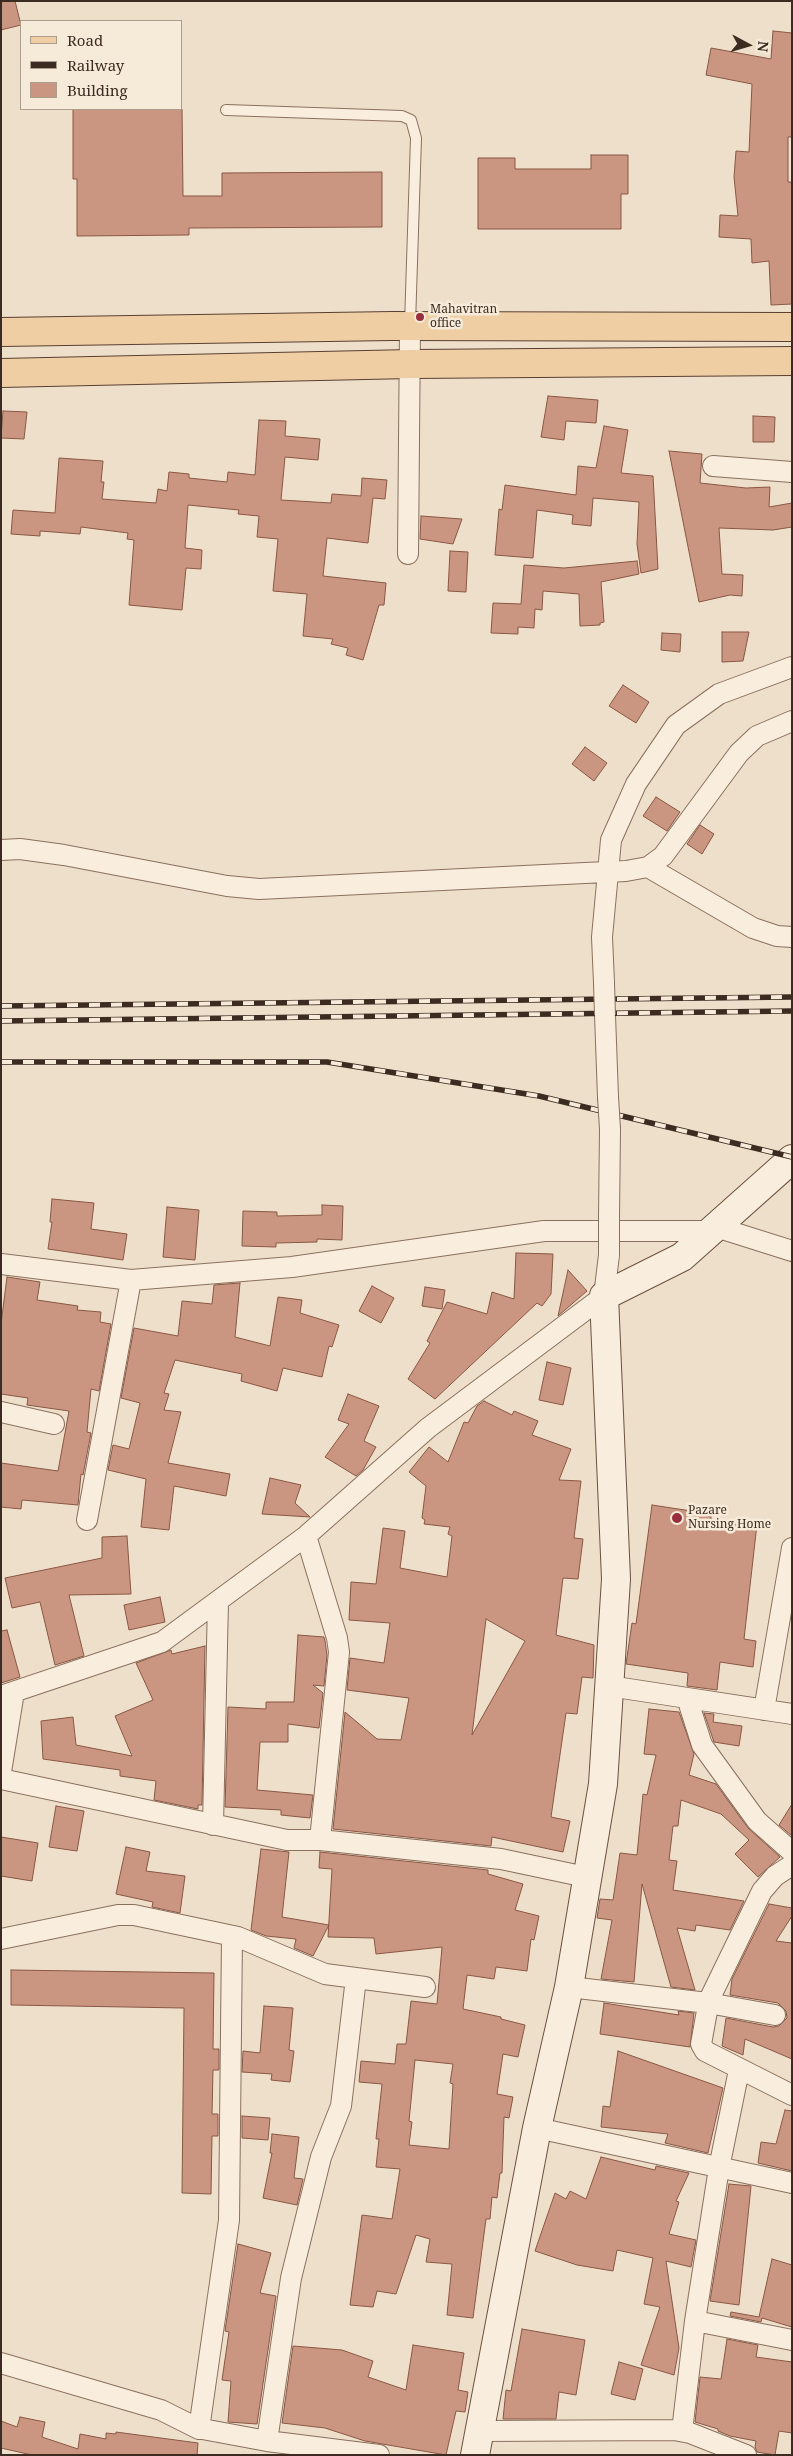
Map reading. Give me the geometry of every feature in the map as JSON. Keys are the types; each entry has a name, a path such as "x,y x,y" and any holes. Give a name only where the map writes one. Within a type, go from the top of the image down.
{"main road":[{"path":"1,332 410,326 792,327"},
{"path":"1,373 411,364 792,361"},
{"path":"477,2443 537,2128 569,1987 603,1784 616,1579 604,1296 682,1257 792,1159"}],"street":[{"path":"408,554 410,326"},
{"path":"713,466 792,472"},
{"path":"1,1772 7,1694 162,1642 306,1536 428,1428 604,1296 610,1217 610,1129 602,937 611,840 636,784 676,725 719,694 792,667"},
{"path":"1,850 20,849 64,855 227,886 259,889 608,872 648,867 663,856 739,752 757,736 792,721"},
{"path":"648,867 753,928 777,936 792,937"},
{"path":"1,1264 131,1280 292,1267 544,1232 714,1229 792,1251"},
{"path":"87,1520 131,1280"},
{"path":"1,1412 54,1424"},
{"path":"306,1536 337,1638 339,1652 320,1840"},
{"path":"764,1710 792,1548"},
{"path":"213,1825 218,1601"},
{"path":"609,1686 792,1714"},
{"path":"687,1698 702,1745 757,1821 792,1852"},
{"path":"1,1779 288,1840 320,1840 501,1858 586,1877"},
{"path":"792,1865 775,1876 762,1891 708,2003 702,2044 703,2049 739,2070 792,2095"},
{"path":"1,1939 127,1914 232,1936 321,1973 425,1987"},
{"path":"199,2429 229,2220 232,1936"},
{"path":"267,2441 291,2278 320,2157 341,2106 356,1978"},
{"path":"569,1987 708,2003 776,2015"},
{"path":"682,2431 695,2321 719,2168 739,2070"},
{"path":"537,2128 792,2183"},
{"path":"695,2321 792,2340"},
{"path":"1,2363 161,2410 199,2429 267,2441 379,2455"},
{"path":"477,2443 682,2431 746,2455"}],"lane":[{"path":"226,110 402,116 411,120 416,138 410,326"}],"building":[{"path":"1,1 15,1 20,25 1,30"},
{"path":"773,31 792,33 792,137 788,137 788,182 792,182 792,304 771,305 769,261 752,263 751,239 719,237 720,215 738,216 734,177 736,151 749,152 752,84 706,75 711,48 771,59"},
{"path":"182,109 183,196 222,196 222,173 382,172 382,227 189,228 189,235 77,236 77,179 73,179 73,110"},
{"path":"591,155 628,155 628,194 621,194 621,229 478,229 478,158 515,158 515,169 591,169"},
{"path":"548,396 598,400 596,423 566,421 564,440 541,437"},
{"path":"3,411 27,412 24,439 1,438"},
{"path":"753,416 775,417 774,442 753,442"},
{"path":"259,420 286,421 285,436 320,439 318,460 285,457 281,500 331,503 332,494 361,496 362,478 387,480 385,499 373,498 368,543 327,538 323,576 386,583 384,605 379,605 363,660 346,655 348,648 331,644 333,639 303,636 307,594 273,591 278,539 257,537 259,516 238,514 239,510 188,505 185,548 202,550 201,569 186,568 182,610 129,605 134,540 127,539 128,533 81,527 80,534 40,531 40,536 11,534 13,510 55,513 59,458 103,461 101,482 104,482 102,499 156,503 158,489 167,491 169,472 189,474 189,478 227,482 228,472 255,475"},
{"path":"604,426 628,430 621,473 653,476 658,569 641,573 637,544 639,502 593,498 591,526 572,524 573,515 537,510 533,558 495,555 499,509 502,510 505,485 576,495 578,466 596,468"},
{"path":"669,451 702,454 700,483 746,488 770,487 769,507 792,503 792,527 773,530 719,528 722,574 743,575 742,596 730,595 699,602"},
{"path":"421,516 462,519 453,544 420,539"},
{"path":"450,551 468,552 466,592 448,591"},
{"path":"637,561 639,574 601,582 604,622 600,623 600,625 580,626 579,594 543,591 542,610 535,609 534,628 518,627 518,634 491,633 493,603 521,604 524,565 564,568"},
{"path":"722,632 749,632 743,661 722,662"},
{"path":"662,633 681,634 680,652 661,650"},
{"path":"623,685 649,702 636,723 609,706"},
{"path":"585,747 607,763 594,781 572,764"},
{"path":"656,797 680,812 667,831 643,816"},
{"path":"700,825 714,834 702,854 687,844"},
{"path":"52,1199 94,1203 91,1229 127,1234 123,1260 48,1249 52,1222 50,1222"},
{"path":"322,1205 343,1206 342,1240 317,1239 317,1242 276,1243 276,1247 242,1246 243,1211 277,1212 277,1216 322,1215"},
{"path":"167,1207 199,1210 195,1260 163,1257"},
{"path":"516,1253 553,1254 551,1294 542,1306 537,1303 435,1399 408,1379 430,1343 427,1341 447,1302 487,1314 492,1292 514,1299"},
{"path":"568,1270 587,1291 558,1316"},
{"path":"7,1277 40,1282 37,1300 78,1306 77,1310 101,1312 100,1322 111,1324 99,1391 91,1389 87,1432 91,1433 83,1475 81,1474 78,1505 22,1500 21,1509 1,1507 1,1463 58,1471 69,1411 27,1405 28,1398 1,1394 1,1324"},
{"path":"240,1283 235,1337 270,1346 278,1297 302,1300 300,1313 339,1325 332,1347 329,1346 322,1377 283,1368 277,1391 241,1381 242,1374 175,1360 164,1393 169,1394 164,1410 181,1412 168,1463 230,1474 226,1496 174,1486 169,1530 141,1527 146,1479 108,1470 113,1445 129,1449 140,1403 121,1398 134,1328 178,1336 182,1301 212,1304 214,1285"},
{"path":"372,1286 394,1298 381,1323 359,1311"},
{"path":"425,1287 445,1290 442,1309 422,1306"},
{"path":"547,1362 571,1368 563,1405 539,1400"},
{"path":"348,1394 379,1406 364,1441 376,1447 363,1470 356,1476 325,1457 349,1424 338,1420"},
{"path":"484,1401 512,1415 514,1411 538,1421 532,1435 571,1449 559,1480 581,1481 574,1538 583,1539 578,1579 563,1578 556,1635 594,1645 593,1678 582,1677 577,1714 566,1713 551,1817 570,1821 563,1852 492,1837 491,1846 333,1829 345,1712 377,1739 401,1740 409,1698 347,1690 350,1658 384,1663 390,1623 349,1620 351,1582 376,1584 383,1528 405,1531 400,1568 447,1577 452,1536 448,1534 450,1527 424,1524 425,1520 422,1518 426,1486 409,1472 429,1447 448,1462 464,1422 468,1423 477,1406","holes":["486,1619 525,1641 472,1735"]},
{"path":"270,1478 301,1485 295,1503 310,1517 262,1514"},
{"path":"652,1505 711,1514 711,1520 757,1524 744,1639 756,1641 753,1667 720,1662 717,1690 687,1686 688,1673 626,1664 632,1623 636,1624"},
{"path":"127,1536 131,1594 69,1595 84,1656 55,1665 40,1602 12,1608 5,1578 102,1558 102,1537"},
{"path":"160,1597 165,1622 129,1630 124,1605"},
{"path":"7,1630 20,1677 1,1683 1,1631"},
{"path":"298,1635 324,1637 325,1641 327,1655 324,1686 313,1685 323,1693 319,1728 288,1724 288,1742 260,1742 257,1790 313,1795 310,1818 281,1815 281,1810 225,1807 228,1707 266,1709 266,1702 294,1702"},
{"path":"205,1646 202,1805 198,1805 198,1809 154,1800 156,1781 120,1776 120,1770 43,1759 41,1721 73,1717 76,1745 132,1756 115,1716 153,1700 136,1663 171,1650 172,1654"},
{"path":"649,1709 679,1712 694,1754 689,1775 716,1784 748,1828 780,1857 758,1877 735,1854 749,1840 721,1814 681,1800 678,1826 673,1826 669,1860 677,1861 673,1890 744,1901 730,1930 696,1925 695,1931 677,1928 695,1990 671,1987 642,1884 634,1982 601,1979 612,1920 597,1918 600,1899 613,1900 620,1853 637,1855 643,1794 647,1795 656,1755 644,1754"},
{"path":"704,1713 714,1714 713,1722 742,1726 739,1746 714,1742"},
{"path":"792,1804 792,1836 779,1825"},
{"path":"56,1806 84,1811 77,1851 49,1847"},
{"path":"1,1837 38,1843 32,1881 1,1876"},
{"path":"126,1847 150,1852 146,1871 185,1876 180,1913 152,1907 153,1902 116,1894"},
{"path":"261,1849 289,1852 282,1917 329,1925 313,1956 294,1948 296,1939 266,1936 251,1930"},
{"path":"320,1852 488,1870 488,1874 523,1884 515,1910 539,1916 534,1940 531,1939 527,1971 496,1967 494,1979 467,1975 463,2009 501,2017 501,2019 525,2025 518,2057 503,2054 497,2094 513,2097 509,2118 504,2117 502,2173 500,2173 497,2198 492,2197 490,2219 486,2219 473,2318 447,2315 452,2264 426,2262 430,2239 416,2235 396,2294 377,2291 373,2307 350,2305 362,2215 392,2219 400,2169 376,2167 379,2139 376,2139 382,2084 359,2082 361,2061 395,2064 397,2044 406,2044 411,2001 437,2004 442,1947 376,1954 374,1938 328,1937 332,1869 319,1868","holes":["415,2060 453,2064 450,2083 453,2084 449,2149 409,2145 412,2122 409,2121"]},
{"path":"769,1904 792,1908 792,1916 776,1941 792,1943 792,2059 745,2039 743,2055 722,2046 726,2018 773,2027 779,2026 787,2018 786,2011 778,2003 730,1995 732,1979"},
{"path":"11,1970 214,1973 213,2049 219,2049 219,2070 213,2070 212,2114 218,2114 218,2136 212,2136 211,2194 182,2193 184,2008 11,2005"},
{"path":"604,2003 679,2015 678,2011 694,2013 690,2047 600,2034"},
{"path":"264,2006 293,2008 289,2050 294,2051 290,2082 271,2080 272,2074 242,2072 243,2051 260,2053"},
{"path":"618,2051 723,2088 708,2153 665,2143 668,2134 601,2127 603,2106 610,2107"},
{"path":"785,2110 792,2111 792,2171 758,2163 761,2142 776,2144"},
{"path":"242,2116 270,2118 268,2140 242,2138"},
{"path":"272,2134 299,2137 294,2178 303,2179 297,2205 263,2198 272,2153 270,2153"},
{"path":"601,2157 655,2170 656,2166 689,2173 676,2201 679,2202 669,2234 696,2240 691,2267 666,2261 679,2348 674,2375 641,2365 660,2307 644,2304 653,2258 617,2250 613,2271 577,2265 535,2251 555,2193 566,2199 570,2191 586,2199"},
{"path":"729,2184 751,2186 739,2305 710,2301"},
{"path":"238,2244 271,2253 260,2293 276,2296 257,2424 228,2422 231,2381 222,2380 229,2332 225,2331"},
{"path":"772,2259 792,2265 792,2327 762,2318 761,2322 730,2316 731,2312 759,2317"},
{"path":"522,2329 585,2340 576,2395 559,2392 556,2419 503,2419 506,2390 511,2391"},
{"path":"727,2339 758,2345 756,2357 792,2362 792,2433 779,2431 775,2455 757,2452 755,2447 756,2441 730,2436 718,2431 718,2429 695,2422 700,2377 721,2379"},
{"path":"413,2345 464,2353 458,2390 468,2392 465,2412 456,2411 446,2455 365,2441 325,2428 282,2423 293,2346 342,2350 373,2361 368,2377 406,2390"},
{"path":"619,2362 643,2369 635,2400 611,2394"},
{"path":"20,2417 45,2422 42,2437 78,2449 80,2434 106,2439 106,2433 116,2434 116,2432 198,2443 197,2455 32,2455 1,2448 1,2421 17,2427"}],"railway":[{"path":"1,1006 792,997"},
{"path":"1,1021 792,1011"},
{"path":"1,1062 327,1062 539,1096 792,1157"}],"place":[{"name":"Mahavitran office","path":"420,317"},
{"name":"Pazare Nursing Home","path":"677,1518"}]}
